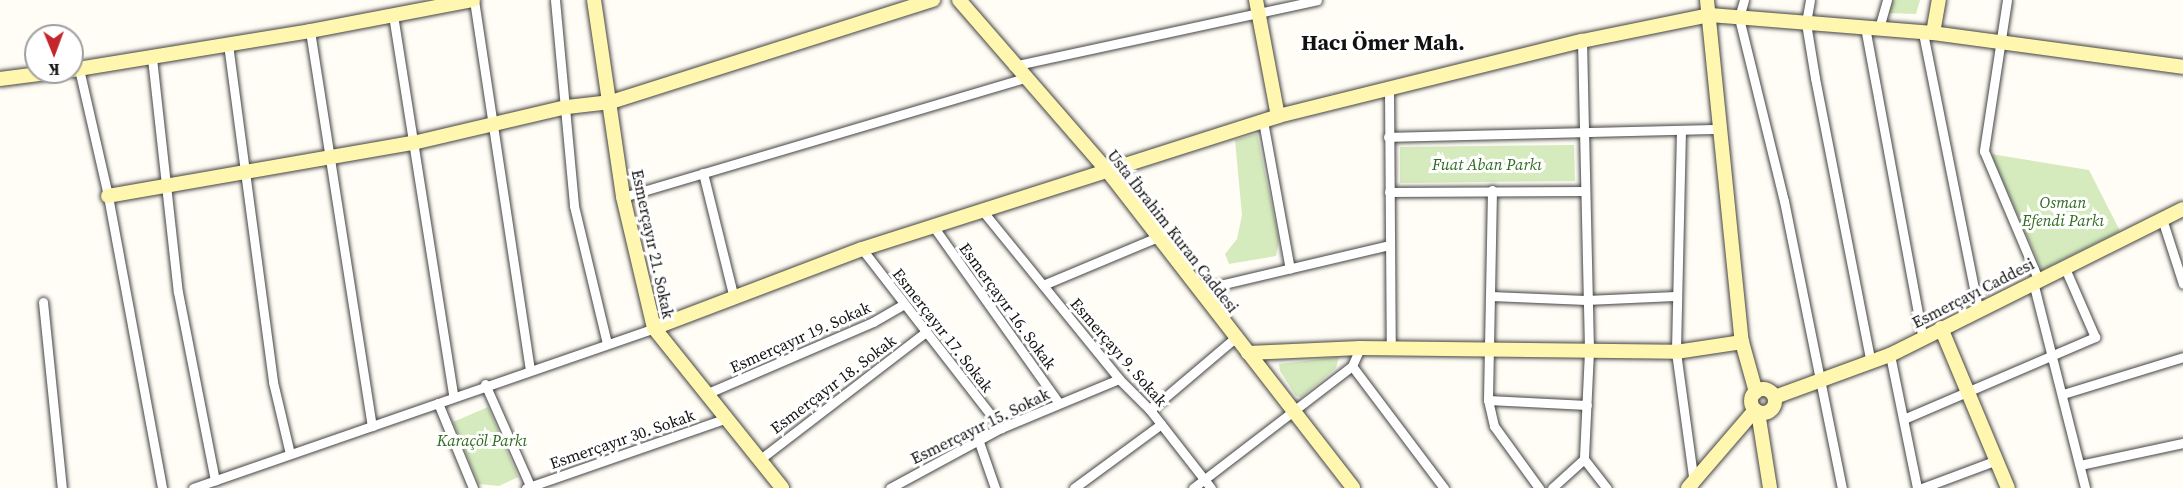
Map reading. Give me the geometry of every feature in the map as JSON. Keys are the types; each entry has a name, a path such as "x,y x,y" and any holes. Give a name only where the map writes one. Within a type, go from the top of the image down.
{"street":[{"path":"84,68 310,32 473,0 530,370"},
{"path":"555,0 567,107 574,206 607,343"},
{"name":"Esmerçayır 21. Sokak","path":"594,0 611,102 623,197 654,328 782,488"},
{"path":"108,196 246,170 413,143 567,107 611,102 933,0"},
{"name":"Usta İbrahim Kuran Caddesi","path":"959,0 1013,66 1106,169 1293,414 1353,488"},
{"path":"1013,66 1258,6 1317,0"},
{"path":"1707,0 1742,342 1756,392 1751,401 1756,411 1770,488"},
{"path":"1744,0 1739,18 1823,381 1842,488"},
{"path":"1810,0 1806,23 1871,363"},
{"path":"1887,0 1872,28 1922,336"},
{"path":"1939,0 1928,33 1978,308"},
{"path":"2007,0 1984,151 2036,280 2085,488"},
{"path":"1258,6 1278,116"},
{"path":"393,15 453,395"},
{"path":"193,488 438,403 453,395 654,328 862,249 981,209 1278,116 1582,42 1710,15 1928,33 2183,67"},
{"path":"310,32 372,426"},
{"path":"1582,42 1589,351 1584,459 1607,488"},
{"path":"228,44 273,382 290,454"},
{"path":"152,58 178,292 215,480"},
{"path":"0,79 24,76"},
{"path":"623,197 1024,78"},
{"path":"79,84 108,196 162,488"},
{"path":"1389,90 1391,348"},
{"path":"1263,121 1290,269"},
{"path":"1388,137 1583,130 1719,129"},
{"path":"1681,130 1675,296 1676,352 1692,486"},
{"path":"704,173 734,298"},
{"path":"1492,190 1491,352 1488,400 1494,426 1539,488"},
{"path":"1389,192 1584,191"},
{"name":"Esmerçayı 9. Sokak","path":"981,209 1119,379 1150,410 1211,488"},
{"name":"Esmerçayı Caddesi","path":"1775,397 1890,355 1978,308 2183,209"},
{"path":"2162,219 2183,284"},
{"name":"Esmerçayır 16. Sokak","path":"933,226 1059,403"},
{"path":"1042,285 1158,237"},
{"path":"1198,290 1390,245"},
{"name":"Esmerçayır 17. Sokak","path":"862,249 902,305 1001,428"},
{"path":"1906,418 1969,394 2095,337 2064,266"},
{"path":"1491,296 1587,300 1675,296"},
{"path":"43,302 62,488"},
{"name":"Esmerçayır 19. Sokak","path":"708,393 873,322 902,305"},
{"path":"1941,328 2008,488"},
{"name":"Esmerçayır 18. Sokak","path":"759,460 926,332"},
{"path":"1150,410 1235,338"},
{"path":"1248,353 1360,348 1491,352 1676,352 1742,342"},
{"path":"1193,488 1293,414 1352,366 1360,348"},
{"path":"1890,355 1906,418 1917,488"},
{"path":"2063,394 2183,357"},
{"path":"1352,366 1444,488"},
{"name":"Esmerçayır 15. Sokak","path":"890,488 979,442 1001,428 1119,379"},
{"path":"485,384 530,487"},
{"path":"1692,486 1756,411 1773,408 1775,397 1769,390 1756,392"},
{"path":"1488,400 1587,405"},
{"path":"438,403 473,488"},
{"name":"Esmerçayır 30. Sokak","path":"530,487 727,418"},
{"path":"1074,488 1161,424"},
{"path":"979,442 995,488"},
{"path":"2080,465 2183,442"},
{"path":"1552,488 1584,459"},
{"path":"1922,488 1997,460"}],"green space":[{"path":"1891,0 1920,0 1916,14 1888,13"},
{"path":"1257,134 1279,241 1276,256 1229,264 1225,254 1237,239 1242,215 1235,140"},
{"name":"Fuat Aban Parkı","path":"1574,145 1575,181 1400,183 1400,147"},
{"name":"Osman Efendi Parkı","path":"1991,154 2089,170 2120,231 2042,270"},
{"path":"1339,357 1336,368 1301,397 1296,396 1280,371 1279,364"},
{"name":"Karaçöl Parkı","path":"488,407 518,477 499,486 479,484 453,422"}],"district":[{"name":"Hacı Ömer Mah.","path":"1383,43"}]}
